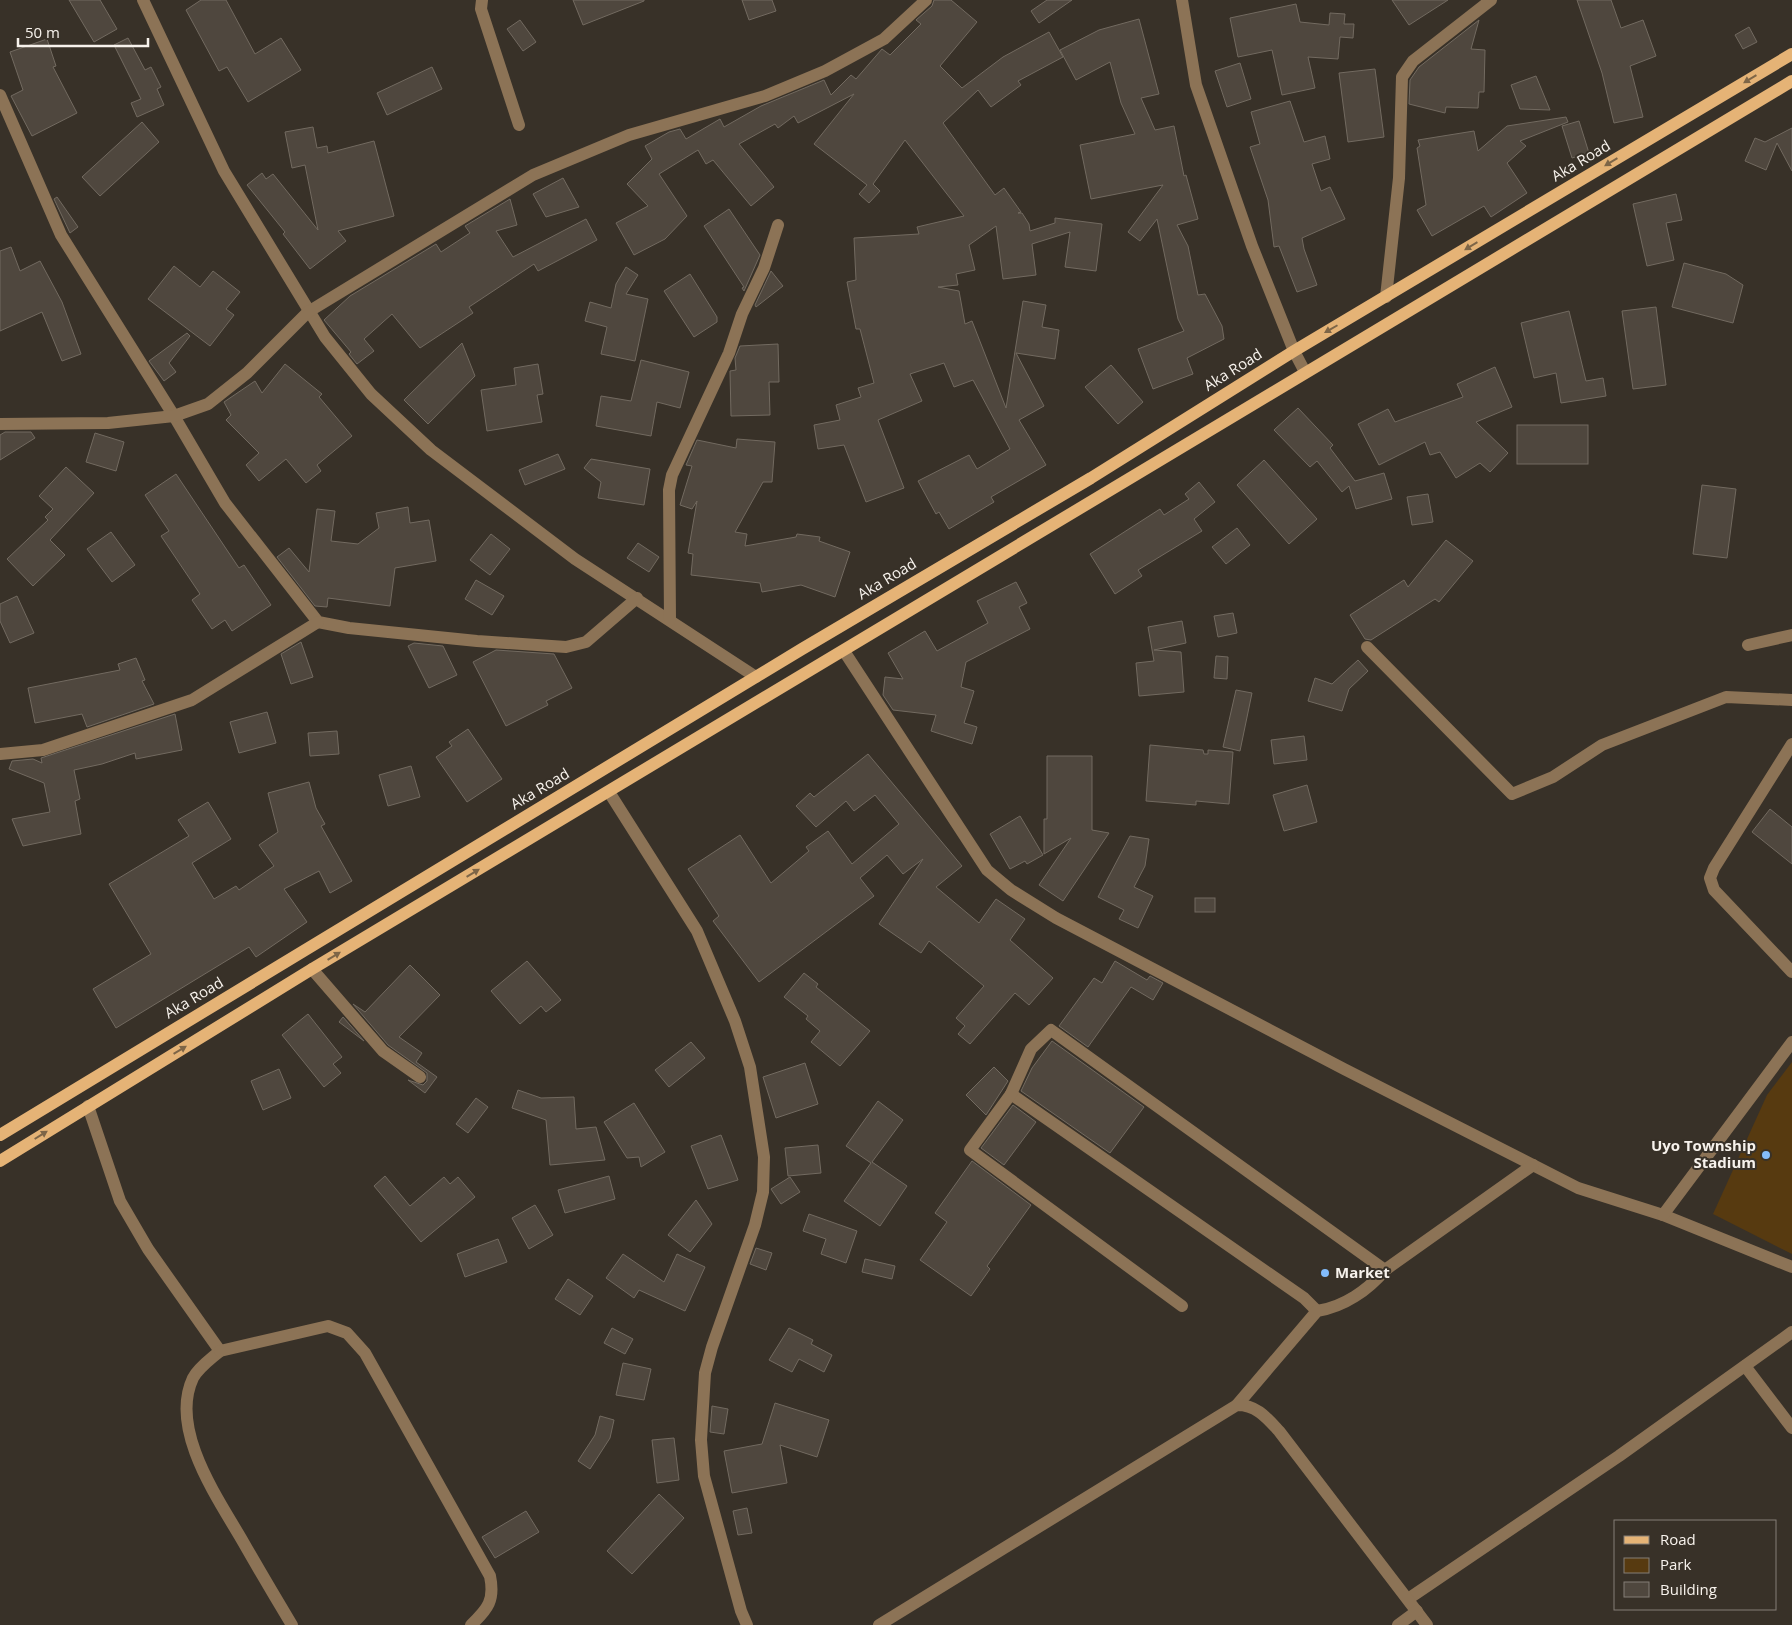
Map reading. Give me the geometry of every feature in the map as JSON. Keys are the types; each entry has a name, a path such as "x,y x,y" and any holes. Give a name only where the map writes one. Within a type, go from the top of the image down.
{"main road":[{"name":"Aka Road","path":"0,1135 756,677 1091,478 1294,350 1792,54"},
{"path":"0,1161 312,970 1792,81"}],"street":[{"path":"143,0 224,171 308,312 325,337 371,394 431,450 575,559 756,677"},
{"path":"482,0 480,10 520,126"},
{"path":"0,424 108,423 174,416 208,404 247,373 308,312 533,176 629,135 765,96 825,71 884,39 926,0"},
{"path":"1182,0 1196,85 1252,246 1294,350 1305,372"},
{"path":"1386,297 1399,178 1402,77 1413,61 1491,0"},
{"path":"0,95 61,234 174,416 225,503 318,622 349,628 398,633 566,647 586,642 637,598"},
{"path":"670,620 669,490 672,475 729,353 742,314 764,268 778,225"},
{"path":"0,754 42,750 192,700 318,622"},
{"path":"1748,645 1792,635"},
{"path":"1367,647 1512,794 1553,777 1602,745 1726,697 1792,700"},
{"path":"844,651 987,870 1011,890 1064,922 1344,1069 1578,1188 1663,1215 1792,1267"},
{"path":"1792,744 1710,878 1714,890 1792,972"},
{"path":"609,792 697,931 735,1021 750,1067 764,1157 763,1192 755,1225 712,1347 706,1373 701,1440 704,1476 741,1611 747,1625"},
{"path":"312,970 383,1051 420,1077"},
{"path":"1182,1306 970,1150 1011,1094 1031,1049 1051,1030 1385,1270"},
{"path":"1663,1215 1792,1042"},
{"path":"1011,1094 1304,1298 1317,1311"},
{"path":"88,1106 120,1201 148,1249 220,1351"},
{"path":"878,1625 1237,1405 1317,1311 1332,1309 1371,1286 1385,1270 1533,1165"},
{"path":"292,1625 204,1475 188,1427 188,1407 193,1378 198,1370 220,1351 328,1326 347,1333 366,1353 490,1576 493,1591 489,1605 471,1625"},
{"path":"1408,1599 1618,1456 1792,1332"},
{"path":"1745,1366 1792,1428"},
{"path":"1237,1405 1247,1405 1262,1412 1279,1431 1427,1625"},
{"path":"1398,1625 1417,1611"}],"green space":[{"name":"Uyo Township Stadium","path":"1792,1062 1792,1254 1713,1214 1767,1095"}],"building":[{"path":"69,0 100,0 117,29 94,42"},
{"path":"201,0 226,0 255,54 281,38 301,70 248,102 227,67 219,71 186,10"},
{"path":"573,0 644,0 644,1 583,25"},
{"path":"742,0 772,0 776,11 749,20"},
{"path":"934,0 951,0 977,22 940,66 962,88 1003,57 1049,32 1063,57 1018,81 1021,85 991,107 978,90 943,123 995,195 1004,188 1021,212 1018,213 1022,213 1029,224 1030,231 1055,223 1055,218 1102,224 1096,271 1065,267 1070,232 1032,244 1036,275 1003,279 996,226 969,245 975,270 956,274 958,285 938,287 959,291 965,324 972,321 1006,408 1023,301 1046,305 1042,327 1059,330 1055,359 1016,353 1044,406 1019,420 1046,465 991,497 994,502 949,529 939,512 936,514 918,481 969,455 977,469 1010,449 973,380 954,387 944,363 910,374 922,401 878,420 904,488 866,502 844,445 818,449 814,425 840,420 836,405 861,397 858,388 874,383 860,329 856,329 847,282 856,280 854,238 919,234 917,227 964,216 905,140 873,184 880,191 869,203 859,194 867,185 814,144 854,94 798,123 794,116 778,128 775,124 739,144 774,187 751,206 713,160 706,164 698,150 659,174 687,216 665,239 634,255 616,223 648,206 627,184 652,159 645,146 669,132 680,129 686,139 720,119 724,127 761,106 824,80 831,95 851,75 856,79 882,49 890,55 921,24 916,20 932,6"},
{"path":"1047,0 1072,0 1039,23 1031,11"},
{"path":"1392,0 1448,0 1409,25"},
{"path":"1577,0 1611,0 1621,28 1643,20 1656,56 1630,66 1643,117 1614,123 1602,73"},
{"path":"1296,4 1300,22 1329,25 1330,13 1345,14 1344,24 1354,24 1353,38 1340,37 1338,59 1308,57 1315,88 1282,95 1272,50 1238,57 1230,18"},
{"path":"1139,19 1159,94 1141,98 1155,130 1174,126 1184,176 1186,175 1198,219 1177,225 1188,246 1198,295 1205,294 1222,326 1224,339 1187,358 1193,374 1153,389 1138,349 1184,331 1178,319 1157,219 1140,241 1128,232 1163,185 1091,199 1080,145 1135,134 1121,103 1110,62 1076,80 1060,50 1099,30"},
{"path":"520,20 536,42 523,51 507,29"},
{"path":"1479,20 1471,49 1485,50 1484,92 1479,92 1478,108 1446,107 1445,113 1409,104 1410,80 1419,67"},
{"path":"1749,27 1757,42 1743,49 1735,35"},
{"path":"128,38 145,70 151,67 161,87 157,89 164,105 137,117 131,103 141,99 114,45"},
{"path":"47,39 56,66 53,67 77,113 32,136 11,96 23,90 10,52"},
{"path":"1240,63 1251,99 1227,107 1215,71"},
{"path":"432,67 442,89 387,115 377,93"},
{"path":"1375,69 1384,137 1348,142 1339,73"},
{"path":"1536,76 1550,110 1520,109 1511,85"},
{"path":"1290,101 1304,142 1325,136 1330,159 1312,164 1321,191 1330,187 1345,219 1302,238 1317,285 1297,292 1279,246 1274,247 1268,200 1250,147 1260,144 1251,112"},
{"path":"1566,117 1568,122 1520,141 1526,146 1507,163 1527,193 1491,217 1484,206 1432,236 1417,210 1426,205 1417,148 1420,146 1418,140 1474,131 1478,151 1507,126"},
{"path":"1579,121 1589,153 1572,158 1562,126"},
{"path":"142,122 159,142 100,196 82,177"},
{"path":"313,127 317,148 327,146 328,153 374,141 394,216 338,231 346,241 310,269 283,234 285,232 247,185 262,173 266,179 273,174 318,230 305,165 292,168 285,132"},
{"path":"1792,128 1792,171 1777,143 1766,170 1745,161 1755,138 1765,142"},
{"path":"563,178 579,207 546,217 533,194"},
{"path":"1676,194 1682,220 1666,223 1674,260 1647,266 1633,204"},
{"path":"57,197 78,227 70,233 54,199"},
{"path":"510,199 517,225 496,231 513,257 586,219 597,240 538,271 534,264 469,307 473,313 420,348 392,314 364,339 374,351 357,364 349,354 351,352 324,320 350,296 436,244 441,252 470,233 465,226"},
{"path":"729,209 760,255 744,291 742,288 744,287 704,226"},
{"path":"11,247 20,271 40,261 62,302 81,354 62,361 42,312 0,331 0,251"},
{"path":"1684,263 1726,274 1743,285 1733,323 1672,307"},
{"path":"174,266 200,287 213,271 240,292 226,309 234,315 210,346 148,299"},
{"path":"626,267 638,275 626,294 648,299 635,361 601,354 607,327 585,321 590,302 611,308 616,284"},
{"path":"771,271 783,286 756,307 755,305"},
{"path":"690,274 717,317 717,322 694,337 664,291"},
{"path":"1656,307 1666,385 1633,389 1622,311"},
{"path":"1569,311 1586,381 1603,378 1606,396 1561,403 1556,373 1534,378 1521,323"},
{"path":"187,333 190,336 169,363 176,372 164,381 149,361"},
{"path":"462,343 475,376 428,424 404,400"},
{"path":"778,344 779,382 769,382 770,415 731,416 730,371 736,370 735,358 740,346"},
{"path":"641,360 689,372 680,408 657,402 651,436 596,426 601,396 631,401"},
{"path":"285,364 322,394 319,397 352,436 317,465 321,471 306,483 286,459 259,481 246,465 259,453 226,420 231,415 224,402 255,381 262,393"},
{"path":"538,364 543,394 537,395 542,422 487,431 481,390 516,385 514,368"},
{"path":"1111,365 1143,402 1118,424 1085,387"},
{"path":"1495,367 1512,407 1476,422 1508,453 1490,472 1480,463 1456,478 1440,452 1430,455 1425,442 1379,465 1358,424 1388,409 1395,422 1463,397 1457,384"},
{"path":"1298,408 1333,445 1330,448 1355,481 1384,473 1392,499 1356,509 1349,486 1342,492 1317,461 1310,467 1274,430"},
{"path":"1517,425 1588,425 1588,464 1517,464"},
{"path":"5,432 31,432 35,438 0,460 0,435"},
{"path":"95,433 124,442 116,471 86,462"},
{"path":"737,439 775,442 772,482 763,482 735,532 747,534 745,546 796,537 797,534 820,537 819,541 850,552 835,597 801,585 762,592 760,583 691,575 693,554 688,553 697,501 692,509 680,505 692,466 686,465 697,440 736,448"},
{"path":"558,454 565,469 525,485 519,470"},
{"path":"591,459 650,469 644,505 598,498 601,482 584,468"},
{"path":"1264,460 1317,519 1289,544 1237,485"},
{"path":"66,467 94,493 50,540 65,555 33,586 7,559 48,520 45,517 53,509 39,496"},
{"path":"176,474 239,568 244,565 271,605 232,631 225,620 212,629 192,600 200,594 161,536 169,531 145,495"},
{"path":"1199,482 1215,502 1194,519 1202,531 1138,570 1142,576 1115,594 1090,554 1160,509 1164,515 1189,499 1185,494"},
{"path":"1702,485 1736,489 1727,558 1693,554"},
{"path":"1428,494 1433,522 1412,525 1407,497"},
{"path":"408,507 410,523 429,520 436,561 395,568 390,606 328,598 327,607 315,606 277,557 289,548 309,572 317,509 335,511 331,541 358,544 379,528 376,513"},
{"path":"1237,528 1250,545 1226,564 1212,547"},
{"path":"111,532 135,565 112,582 87,549"},
{"path":"491,534 510,549 490,575 470,560"},
{"path":"1446,540 1473,561 1439,602 1435,599 1371,640 1365,639 1350,615 1404,580 1408,587"},
{"path":"638,543 659,557 649,572 627,558"},
{"path":"476,580 504,596 492,615 465,599"},
{"path":"1016,582 1027,603 1019,607 1030,629 966,662 961,687 974,691 964,723 977,727 972,744 931,731 936,715 893,710 883,695 885,677 903,679 888,653 925,631 937,651 988,623 977,601"},
{"path":"17,596 34,633 10,643 0,621 0,604"},
{"path":"1233,613 1237,633 1218,637 1214,616"},
{"path":"1182,621 1186,643 1154,650 1181,652 1184,692 1139,696 1136,663 1154,661 1148,627"},
{"path":"301,642 313,677 291,684 281,654"},
{"path":"414,643 443,646 457,675 429,688 408,646"},
{"path":"496,650 554,654 572,688 546,701 548,705 506,726 473,662"},
{"path":"1216,656 1228,657 1227,679 1214,678"},
{"path":"136,658 145,680 142,681 154,704 87,727 82,714 35,723 28,688 120,670 118,664"},
{"path":"1358,660 1368,671 1349,689 1342,711 1308,701 1315,678 1332,684"},
{"path":"1236,690 1252,693 1240,751 1223,747"},
{"path":"267,712 276,743 239,753 230,722"},
{"path":"175,714 182,750 136,759 135,753 102,764 74,770 80,799 75,801 81,834 23,846 12,819 50,812 44,783 9,769 12,761 33,759 42,763 41,758"},
{"path":"468,729 502,779 467,802 436,757 452,746 449,742"},
{"path":"337,731 339,754 310,756 308,733"},
{"path":"1304,736 1307,760 1274,764 1271,740"},
{"path":"1150,745 1203,750 1204,754 1208,754 1208,750 1233,752 1229,804 1196,801 1196,805 1146,801"},
{"path":"868,754 962,866 936,887 979,923 996,899 1025,919 1010,940 1053,978 1029,1005 1015,993 970,1044 958,1034 965,1026 956,1018 984,986 929,941 921,953 879,924 923,859 903,874 887,855 860,878 874,896 759,982 713,921 719,916 688,869 740,835 771,883 809,851 806,847 828,831 852,864 899,824 875,795 854,811 846,801 816,827 796,806 810,793 814,797"},
{"path":"1047,756 1092,756 1092,830 1109,833 1063,901 1039,885 1071,838 1044,854 1044,819 1047,819"},
{"path":"411,766 420,797 388,806 379,775"},
{"path":"309,782 316,808 325,824 321,826 352,881 330,893 319,871 284,889 307,922 256,957 249,947 116,1028 93,989 151,954 109,884 189,836 178,820 208,802 231,839 192,863 214,899 236,886 239,890 274,866 259,845 278,832 268,793"},
{"path":"1307,785 1317,822 1284,831 1273,795"},
{"path":"1770,809 1792,827 1792,864 1752,832"},
{"path":"1020,816 1043,855 1027,864 1025,861 1010,869 990,834"},
{"path":"1130,836 1149,839 1145,866 1134,887 1153,896 1138,928 1119,919 1124,910 1098,897"},
{"path":"1195,898 1215,898 1215,912 1195,912"},
{"path":"527,961 561,1000 546,1012 541,1006 520,1024 491,991"},
{"path":"1115,961 1147,980 1150,976 1163,983 1153,1000 1131,987 1088,1047 1059,1026 1094,978 1102,983"},
{"path":"410,965 440,995 399,1037 422,1053 416,1062 437,1077 425,1093 408,1080 423,1085 427,1081 427,1073 388,1045 353,1004 365,1012"},
{"path":"804,973 818,984 816,987 870,1031 840,1066 811,1042 820,1031 806,1019 808,1016 784,997"},
{"path":"308,1014 342,1057 333,1064 341,1073 324,1087 282,1035"},
{"path":"343,1017 364,1041 339,1022"},
{"path":"1052,1041 1144,1107 1110,1153 1021,1091 1032,1068"},
{"path":"691,1042 705,1058 669,1087 655,1070"},
{"path":"805,1063 818,1104 776,1118 763,1077"},
{"path":"994,1067 1008,1081 986,1115 966,1095"},
{"path":"279,1069 291,1098 263,1110 251,1081"},
{"path":"518,1090 541,1098 574,1097 576,1129 596,1127 605,1160 550,1165 546,1120 512,1108"},
{"path":"476,1098 488,1107 468,1133 456,1124"},
{"path":"878,1101 903,1120 872,1162 907,1186 880,1226 844,1201 871,1163 846,1146"},
{"path":"634,1103 665,1152 641,1167 639,1157 627,1158 604,1122"},
{"path":"1013,1105 1036,1122 1004,1165 981,1148"},
{"path":"721,1135 738,1180 708,1189 691,1146"},
{"path":"818,1145 821,1173 788,1176 785,1148"},
{"path":"972,1161 1031,1205 987,1266 990,1269 971,1296 920,1260 947,1222 935,1213"},
{"path":"385,1176 410,1206 444,1177 450,1184 458,1177 475,1197 421,1242 374,1186"},
{"path":"609,1176 615,1199 565,1213 558,1190"},
{"path":"790,1177 800,1192 781,1204 771,1189"},
{"path":"696,1200 712,1224 690,1252 668,1235"},
{"path":"535,1205 553,1235 529,1249 512,1218"},
{"path":"809,1214 857,1231 846,1263 821,1254 826,1239 803,1231"},
{"path":"498,1239 507,1262 465,1277 457,1254"},
{"path":"756,1248 772,1253 766,1270 750,1264"},
{"path":"623,1254 664,1282 677,1254 705,1267 685,1311 639,1290 634,1298 606,1278"},
{"path":"865,1259 895,1266 892,1279 862,1272"},
{"path":"568,1279 593,1296 580,1315 555,1299"},
{"path":"612,1328 633,1339 625,1354 604,1343"},
{"path":"789,1328 813,1340 811,1344 832,1355 824,1372 799,1359 792,1372 769,1360"},
{"path":"623,1363 651,1369 644,1400 616,1395"},
{"path":"775,1403 829,1420 817,1457 780,1445 787,1483 732,1493 724,1451 762,1444"},
{"path":"712,1406 728,1409 724,1434 710,1432"},
{"path":"600,1416 614,1420 610,1438 590,1469 578,1461 595,1435"},
{"path":"674,1438 679,1480 657,1483 652,1440"},
{"path":"659,1494 684,1518 632,1574 607,1551"},
{"path":"747,1508 752,1533 738,1535 733,1511"},
{"path":"526,1511 539,1532 495,1558 482,1537"}],"place":[{"name":"Uyo Township Stadium","path":"1766,1155"},
{"name":"Market","path":"1325,1273"}]}
